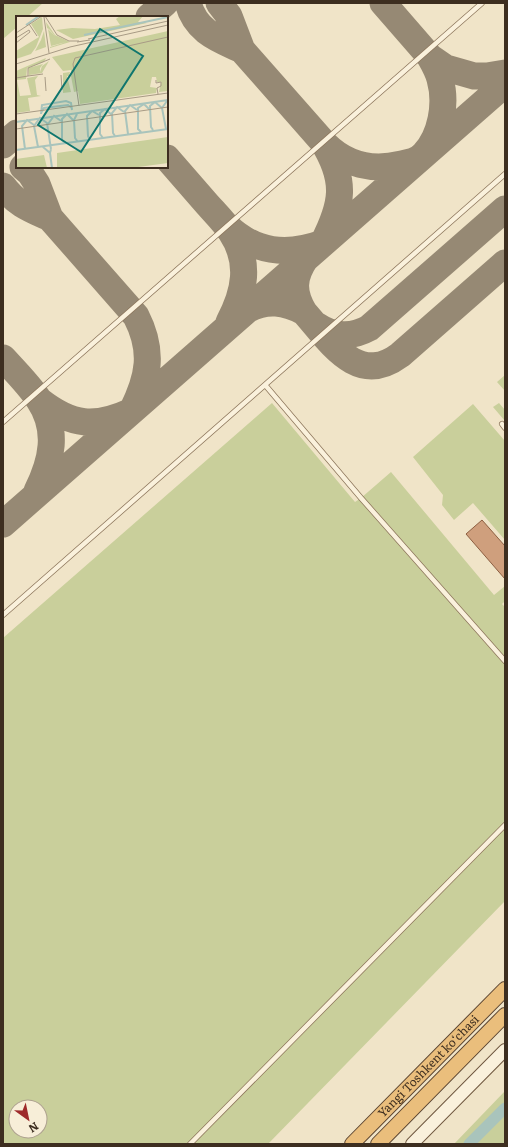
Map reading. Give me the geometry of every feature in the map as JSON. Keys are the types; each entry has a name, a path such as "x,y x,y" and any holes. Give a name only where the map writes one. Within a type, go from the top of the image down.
{"highway":[{"name":"Yangi Toshkent ko‘chasi","path":"352,1144 505,989"},
{"name":"Yangi Toshkent ko‘chasi","path":"378,1144 505,1015"},
{"path":"454,1066 505,1022"}],"main road":[{"path":"412,1144 505,1050"}],"lane":[{"path":"3,422 482,3"},
{"path":"3,615 266,386 505,174"},
{"path":"266,386 361,498 505,660"},
{"path":"190,1144 505,825"}],"green space":[{"path":"3,3 43,3 28,16 16,16 16,28 3,39"},
{"path":"505,375 505,391 497,382"},
{"path":"272,403 355,502 391,472 494,595 505,586 505,601 502,604 505,607 505,901 268,1144 3,1144 3,638"},
{"path":"499,403 505,410 505,421 493,407"},
{"path":"473,404 505,441 505,540 473,503 454,520 442,505 443,495 413,457"},
{"path":"505,1091 505,1144 454,1144"}],"building":[{"path":"482,520 505,546 505,579 466,534"}],"waterway":[{"path":"469,1144 505,1108"}],"taxiway":[{"path":"150,16 165,3"},
{"path":"188,3 196,21 202,28 216,38 242,50"},
{"path":"219,3 229,16 242,50 323,142 336,169 340,192 335,216 323,243 310,247 297,250 272,250 260,247 249,242 227,226"},
{"path":"383,3 430,57 446,68 474,76 487,76 505,73"},
{"path":"325,144 342,157 370,166 380,167 404,164 422,156 430,147 435,138 441,119 443,99 440,79 430,57"},
{"path":"3,524 505,84"},
{"path":"3,145 16,134"},
{"path":"168,159 231,232 237,243 241,254 244,277 239,300 229,322"},
{"path":"24,168 30,173 37,184 50,218 136,316 142,329 147,352 147,364 142,387 132,411 107,420 84,422 63,416 40,401"},
{"path":"3,186 18,202 50,218"},
{"path":"316,325 329,332 342,335 349,335 369,328 505,209"},
{"path":"247,310 262,304 276,303 290,306 304,312 297,298 296,278 306,258"},
{"path":"304,312 334,347 346,356 358,363 371,366 385,364 400,355 505,263"},
{"path":"3,358 35,394 45,411 49,423 51,446 46,468 37,491"}]}
